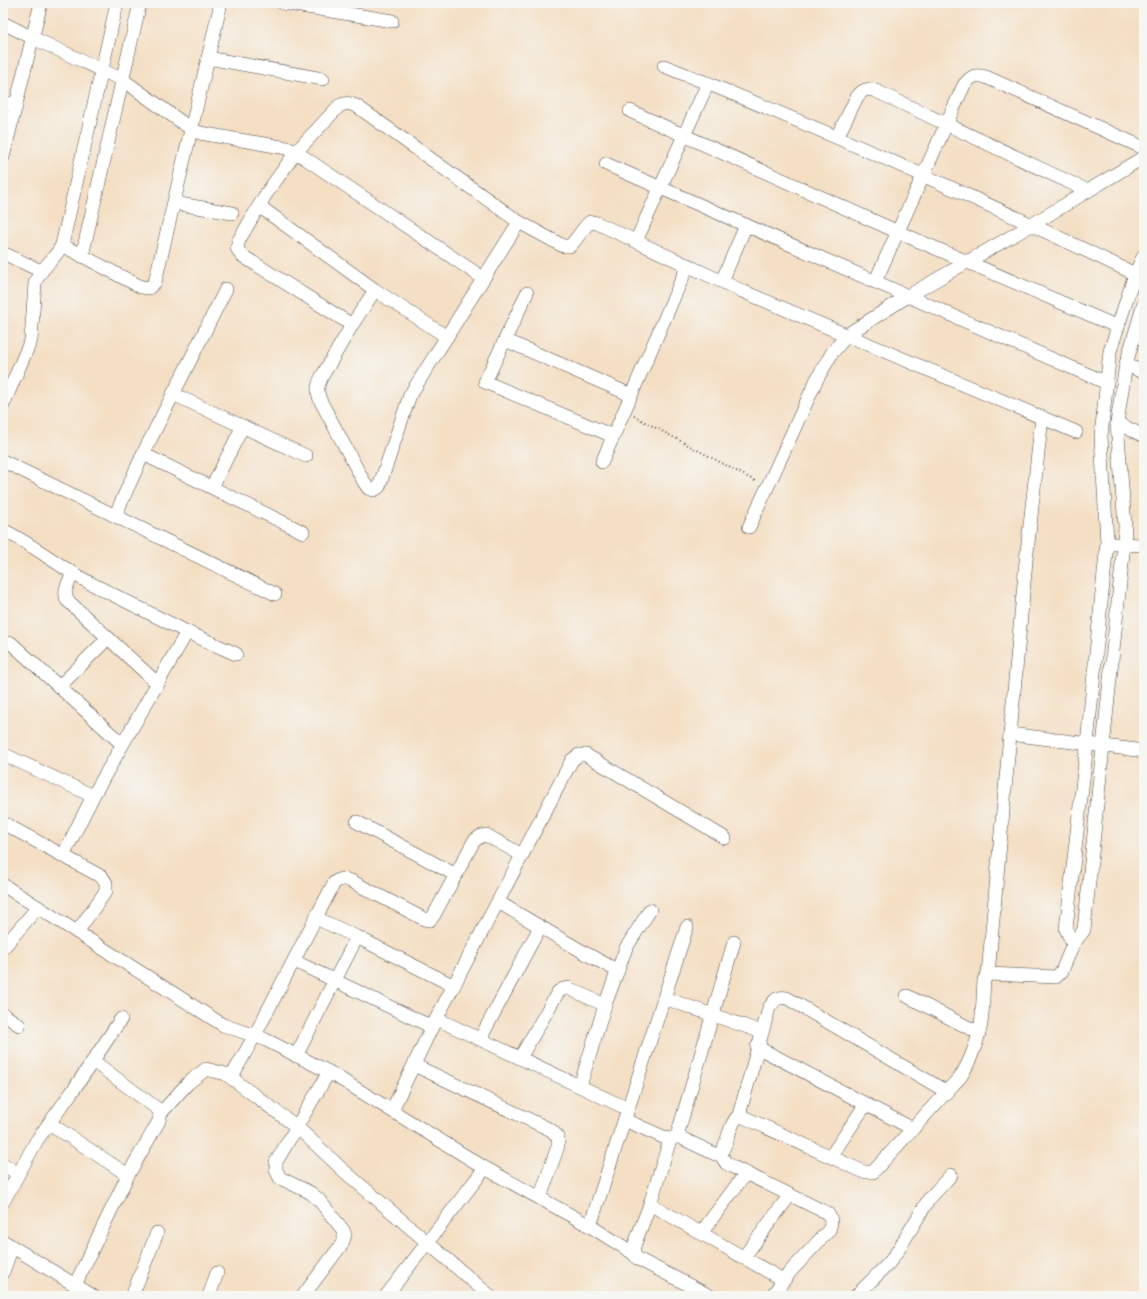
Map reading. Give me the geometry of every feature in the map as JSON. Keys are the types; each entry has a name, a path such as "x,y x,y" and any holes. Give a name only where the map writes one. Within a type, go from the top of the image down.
{"street":[{"path":"3,156 41,3"},
{"path":"3,405 7,388 31,340 34,283 41,271 58,254 62,245 117,3"},
{"path":"82,256 140,3"},
{"path":"62,245 141,287 149,288 155,282 221,3"},
{"path":"283,3 392,21"},
{"path":"3,23 123,80 191,129 200,133 287,148 296,152 483,278"},
{"path":"208,58 323,79"},
{"path":"664,66 837,137 924,175 1033,224 1135,274"},
{"path":"875,282 964,85 971,77 978,75 986,77 1144,148"},
{"path":"636,241 708,83"},
{"path":"837,137 861,90 868,88 1088,191"},
{"path":"3,101 16,107"},
{"path":"352,325 241,255 237,248 239,240 259,206 296,152 339,106 345,103 358,107 519,222 563,246 570,246 584,227 590,222 597,223 722,281 1076,432"},
{"path":"630,111 966,263 1118,328"},
{"path":"749,527 817,380 832,353 848,334 908,296 1144,158"},
{"path":"606,164 1107,383"},
{"path":"174,203 232,213"},
{"path":"259,206 376,290 447,337"},
{"path":"376,290 352,325 317,385 317,392 320,400 364,482 368,488 374,490 379,487 410,395 519,222"},
{"path":"722,281 746,225"},
{"path":"3,253 41,271"},
{"path":"1073,944 1066,929 1087,744 1107,543 1101,436 1110,351 1135,274 1144,255"},
{"path":"602,462 688,265"},
{"path":"115,516 143,454 226,289"},
{"path":"527,293 485,382 613,436"},
{"path":"988,974 1056,977 1062,971 1073,944 1084,930 1124,544 1125,526 1118,423 1126,364 1143,307"},
{"path":"505,340 631,395"},
{"path":"1126,364 1144,374"},
{"path":"173,394 306,456"},
{"path":"739,1115 864,1172 873,1172 947,1092 966,1068 979,1033 984,980 988,974 1026,561 1042,417"},
{"path":"1118,423 1144,436"},
{"path":"212,487 243,426"},
{"path":"143,454 303,532"},
{"path":"3,461 275,594"},
{"path":"3,530 24,540 74,574 92,584 187,632 236,654"},
{"path":"1107,543 1144,545"},
{"path":"74,574 66,588 65,594 68,600 158,684"},
{"path":"63,856 93,796 187,632"},
{"path":"59,687 108,638"},
{"path":"12,643 122,744"},
{"path":"1010,734 1144,751"},
{"path":"3,754 93,796"},
{"path":"392,1110 434,1023 572,760 579,755 586,755 725,838"},
{"path":"357,822 456,875"},
{"path":"3,823 102,877 106,883 106,891 77,932"},
{"path":"231,1078 334,883 339,879 345,878 424,920 430,920 474,841 481,836 486,835 522,855"},
{"path":"3,885 223,1025 255,1035 329,1072 485,1168 590,1226 633,1253 638,1259 710,1296"},
{"path":"498,902 585,954 618,971"},
{"path":"3,948 38,908"},
{"path":"580,1086 626,948 650,910"},
{"path":"316,918 454,986"},
{"path":"480,1039 540,927"},
{"path":"590,1226 687,927"},
{"path":"296,1056 357,937"},
{"path":"633,1253 634,1246 673,1138 734,942"},
{"path":"294,961 434,1023 480,1039 580,1086 627,1114 673,1138 715,1154 720,1154"},
{"path":"520,1058 558,992 563,988 568,988 606,1005"},
{"path":"908,996 979,1033"},
{"path":"720,1154 723,1150 734,1120 739,1115 769,1008 774,1001 781,997 787,998 947,1092"},
{"path":"664,998 762,1032"},
{"path":"3,1014 19,1025"},
{"path":"3,1202 37,1140 121,1019"},
{"path":"758,1047 913,1128"},
{"path":"75,1285 128,1175 159,1122 160,1116 159,1110 93,1061"},
{"path":"414,1065 551,1130 558,1137 558,1146 540,1198"},
{"path":"160,1116 188,1083 206,1069 226,1074 297,1127 427,1243 490,1296"},
{"path":"302,1296 342,1244 345,1236 343,1230 319,1200 311,1193 280,1178 276,1170 276,1162 329,1072"},
{"path":"831,1156 866,1104"},
{"path":"49,1123 128,1175"},
{"path":"720,1154 726,1163 827,1213 830,1217 832,1223 829,1230 782,1280 772,1296"},
{"path":"3,1164 18,1174"},
{"path":"386,1296 485,1168"},
{"path":"701,1233 746,1173"},
{"path":"856,1296 898,1252 929,1198 951,1175"},
{"path":"743,1258 790,1195"},
{"path":"650,1204 782,1280"},
{"path":"132,1296 157,1233"},
{"path":"3,1272 8,1244 93,1296"},
{"path":"209,1296 217,1273"}],"path":[{"path":"624,411 767,487"}]}
